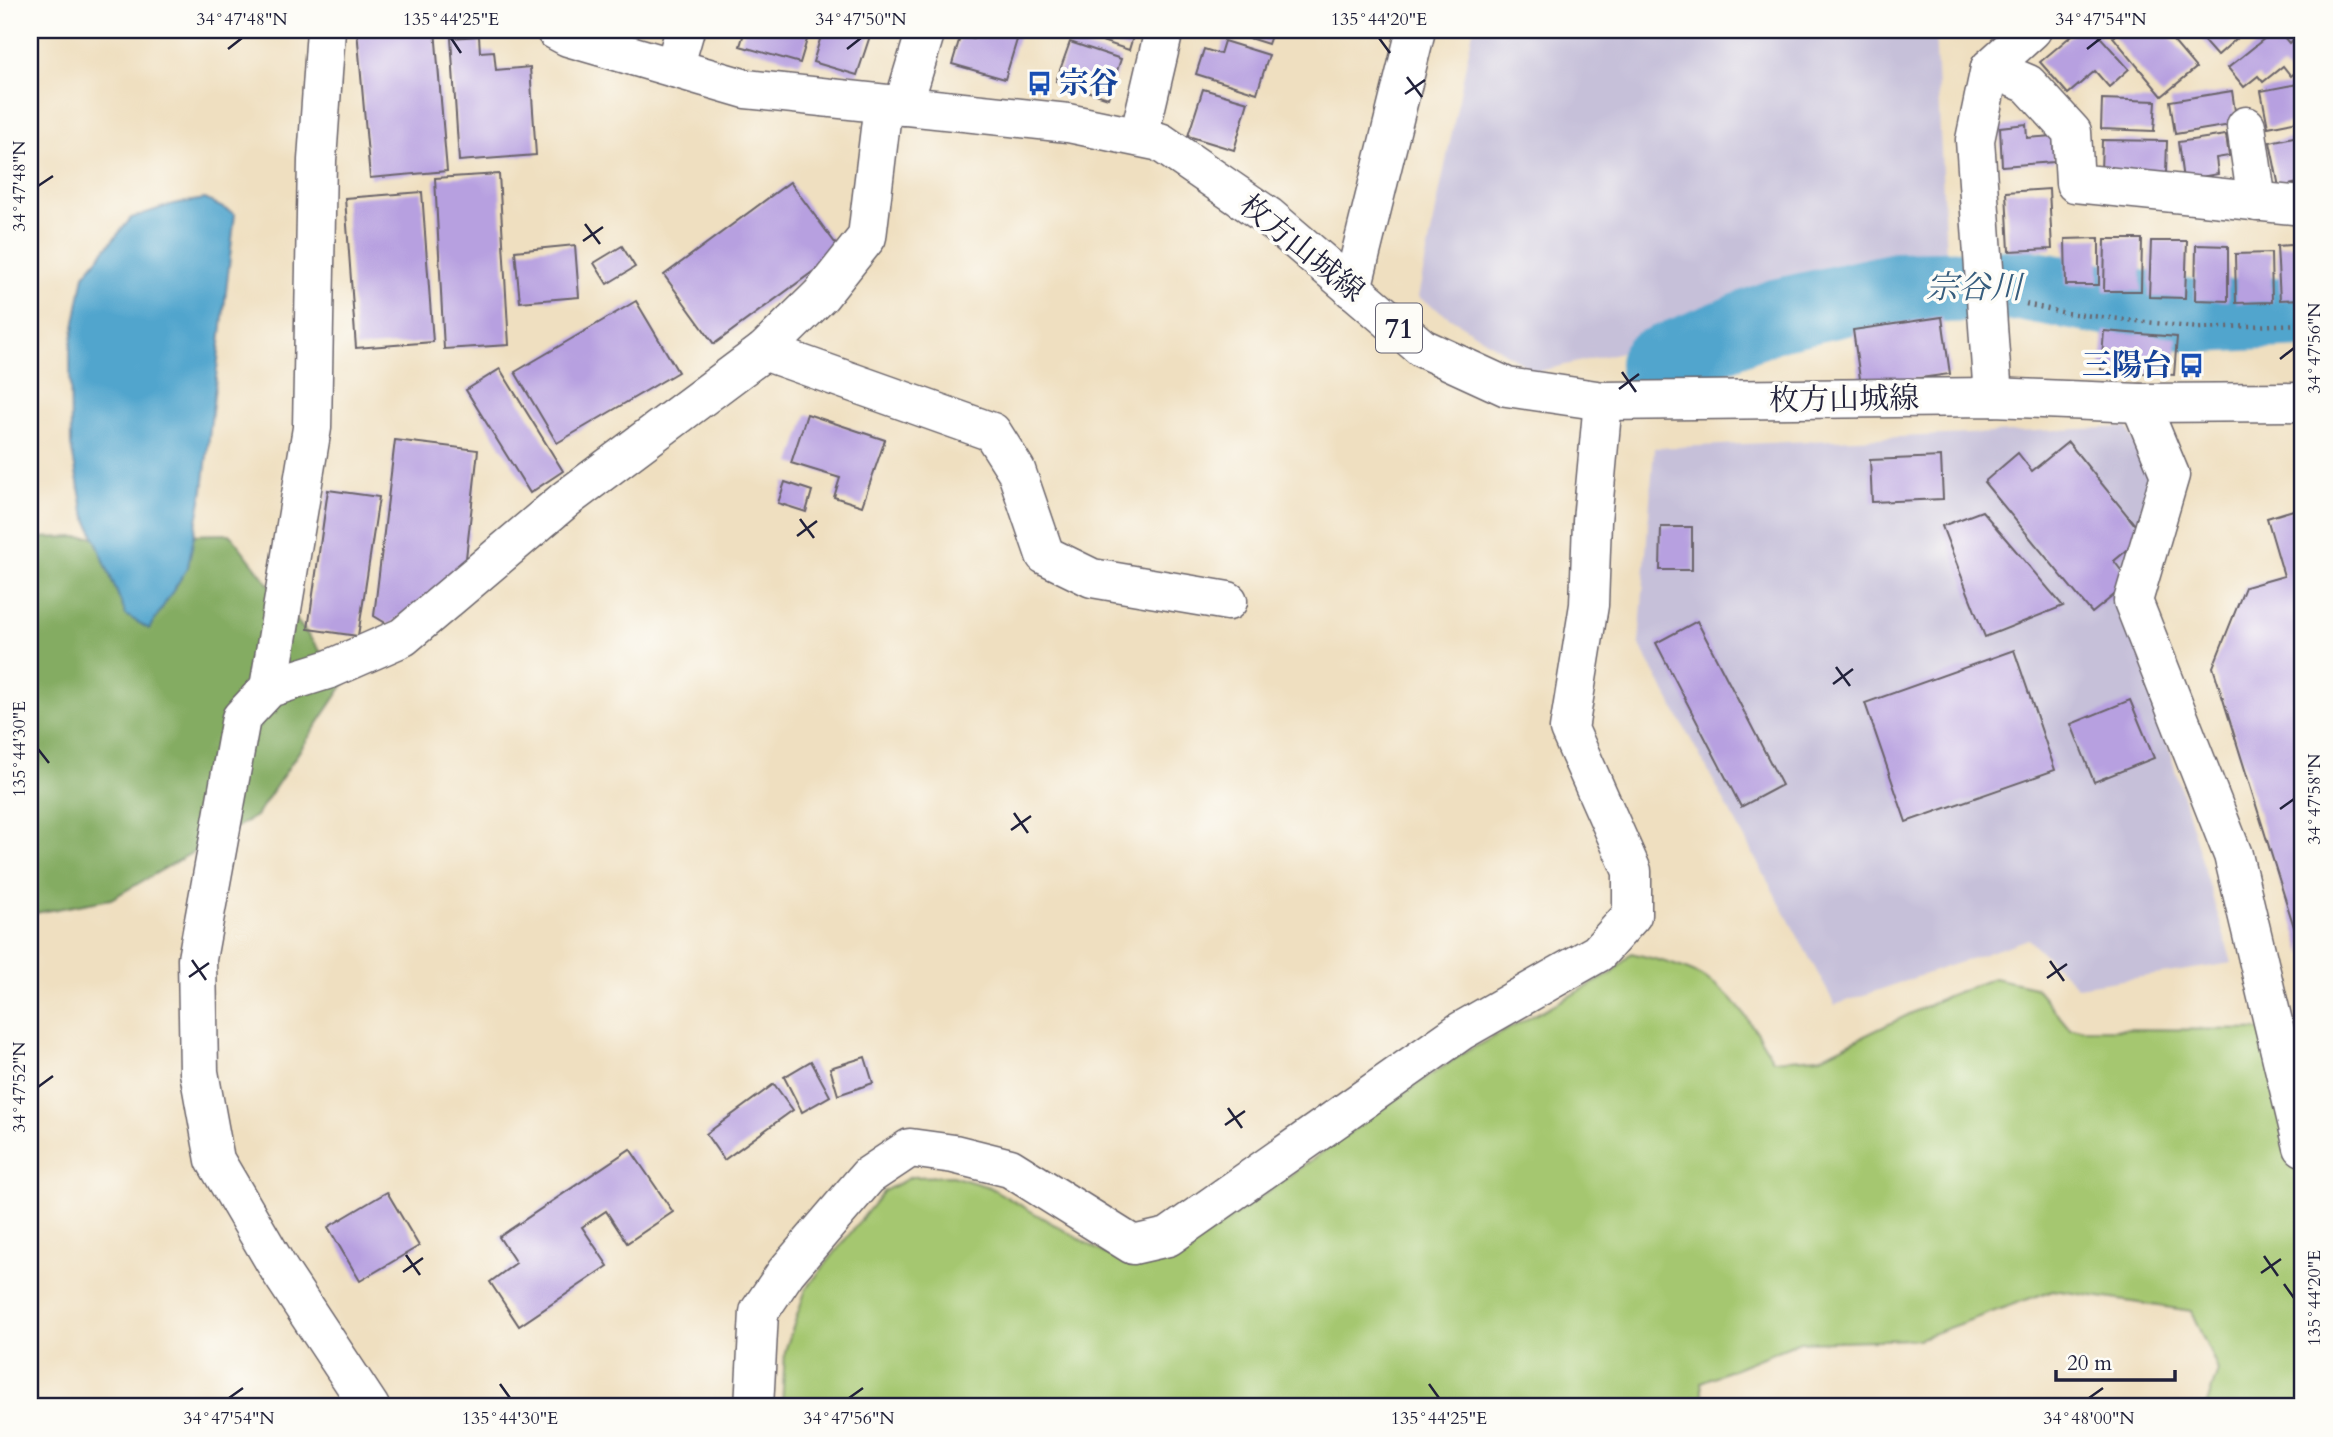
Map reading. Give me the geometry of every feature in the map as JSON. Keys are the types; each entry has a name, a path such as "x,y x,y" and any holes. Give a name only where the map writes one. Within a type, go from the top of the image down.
{"street":[{"path":"269,688 312,428 317,160 326,30"},
{"name":"枚方山城線","path":"555,30 568,37 746,89 1068,123 1160,142 1269,217 1422,348 1507,387 1603,401 1993,397 2140,403 2303,402"},
{"path":"674,68 685,30"},
{"path":"370,1407 280,1271 215,1160 199,1072 197,959 241,718 269,688 330,669 403,637 566,499 764,351 821,295 867,237 893,105 926,30"},
{"path":"1139,137 1164,30"},
{"path":"1353,289 1416,30"},
{"path":"1993,397 1975,141 1990,68 2032,30"},
{"path":"1990,68 2028,84 2072,132 2075,183 2303,206"},
{"path":"2246,127 2257,202"},
{"path":"764,351 992,432 1016,470 1045,555 1092,578 1228,601"},
{"path":"754,1407 760,1312 786,1272 868,1176 910,1148 954,1154 1010,1168 1133,1245 1168,1237 1461,1031 1598,953 1632,915 1632,871 1569,729 1589,606 1592,521 1603,401"},
{"path":"2140,403 2170,475 2133,601 2233,855 2303,1147"}],"path":[{"path":"1986,290 2066,313 2199,328 2303,324"}],"shaded area":[{"path":"1473,30 1935,30 1946,254 1630,350 1535,372 1418,297"},
{"path":"2127,427 2153,484 2127,606 2232,963 2078,987 2028,939 1835,1005 1639,644 1654,448"}],"green space":[{"path":"230,534 345,683 256,816 111,899 30,914 30,538"},
{"path":"1631,953 1683,968 1717,986 1744,1015 1773,1060 1821,1057 1947,996 1994,978 2035,987 2070,1029 2303,1030 2303,1407 2206,1407 2218,1370 2191,1311 2053,1290 1918,1339 1800,1342 1701,1382 1704,1407 782,1407 785,1351 806,1289 884,1191 911,1177 952,1176 989,1187 1104,1253 1132,1263 1177,1257 1417,1084 1469,1050 1613,973"}],"water":[{"path":"205,199 235,214 203,490 188,567 149,629 126,615 83,509 71,446 70,349 84,275 131,218 173,204"}],"building":[{"path":"357,30 435,30 447,171 370,178"},
{"path":"745,30 797,30 809,33 800,63 740,46"},
{"path":"823,30 849,30 870,36 857,75 813,62"},
{"path":"975,30 1020,30 1005,79 952,64 961,34 973,38"},
{"path":"1135,30 1129,50 1074,32"},
{"path":"1224,30 1273,30 1268,44"},
{"path":"2078,30 2094,30 2129,69 2109,87 2095,71 2068,94 2040,62"},
{"path":"2122,30 2164,30 2196,68 2162,96 2113,37"},
{"path":"2194,30 2246,30 2217,56"},
{"path":"2275,30 2289,43 2303,32 2303,66 2291,76 2283,66 2263,82 2258,76 2244,87 2228,68"},
{"path":"479,36 480,52 494,51 496,70 530,67 536,155 459,161 451,38"},
{"path":"1224,41 1269,55 1257,93 1196,74 1204,49 1220,54"},
{"path":"1070,42 1121,59 1108,98 1056,81"},
{"path":"2303,83 2303,120 2268,127 2261,91"},
{"path":"1203,89 1248,102 1234,150 1188,136"},
{"path":"2232,91 2237,124 2175,134 2170,101"},
{"path":"2102,99 2156,101 2154,131 2101,129"},
{"path":"2026,124 2027,138 2053,136 2054,162 2002,166 2000,127"},
{"path":"2226,135 2229,156 2216,158 2218,174 2183,180 2178,142"},
{"path":"2303,135 2303,182 2279,187 2270,142"},
{"path":"2102,140 2167,141 2166,173 2101,172"},
{"path":"499,174 509,345 444,349 435,178"},
{"path":"790,182 841,251 714,344 664,275"},
{"path":"2049,189 2052,249 2009,251 2006,192"},
{"path":"422,192 433,342 356,348 345,198"},
{"path":"2099,238 2099,285 2066,285 2065,239"},
{"path":"2105,239 2142,239 2141,291 2104,291"},
{"path":"2151,241 2187,241 2185,298 2149,297"},
{"path":"2303,244 2303,299 2280,300 2277,246"},
{"path":"575,245 579,297 520,302 515,251"},
{"path":"2196,245 2228,246 2228,301 2195,300"},
{"path":"622,246 635,267 607,284 594,263"},
{"path":"2271,253 2272,302 2236,303 2235,254"},
{"path":"636,301 678,372 557,443 515,372"},
{"path":"1942,317 1950,374 1861,386 1853,330"},
{"path":"2104,331 2177,337 2174,375 2101,370"},
{"path":"500,369 563,471 530,493 466,390"},
{"path":"807,414 885,440 862,506 834,497 840,478 791,463"},
{"path":"395,440 478,450 465,567 389,625 374,616"},
{"path":"2068,442 2144,536 2114,561 2130,582 2092,613 1984,482 2018,453 2032,471"},
{"path":"1941,457 1943,499 1872,502 1870,460"},
{"path":"785,482 812,491 806,512 778,503"},
{"path":"328,490 379,497 358,636 308,629"},
{"path":"2303,507 2303,956 2213,667 2245,587 2284,576 2267,518"},
{"path":"1982,511 2063,606 1985,637 1942,526"},
{"path":"1661,527 1692,527 1692,570 1660,570"},
{"path":"1697,621 1782,785 1741,807 1656,643"},
{"path":"2014,650 2055,770 1906,822 1865,703"},
{"path":"2130,700 2154,758 2094,782 2071,724"},
{"path":"865,1057 873,1083 838,1095 830,1068"},
{"path":"811,1061 830,1096 802,1112 784,1077"},
{"path":"774,1084 793,1110 724,1160 706,1134"},
{"path":"630,1149 673,1212 627,1243 606,1211 582,1227 608,1266 519,1326 490,1282 516,1263 499,1237"},
{"path":"387,1192 419,1246 360,1281 328,1227"}],"waterway":[{"name":"宗谷川","path":"1655,364 1776,315 1898,288 2024,285 2200,317 2303,312"}],"place":[{"name":"宗谷","path":"1039,83"},
{"name":"三陽台","path":"2192,365"}]}
